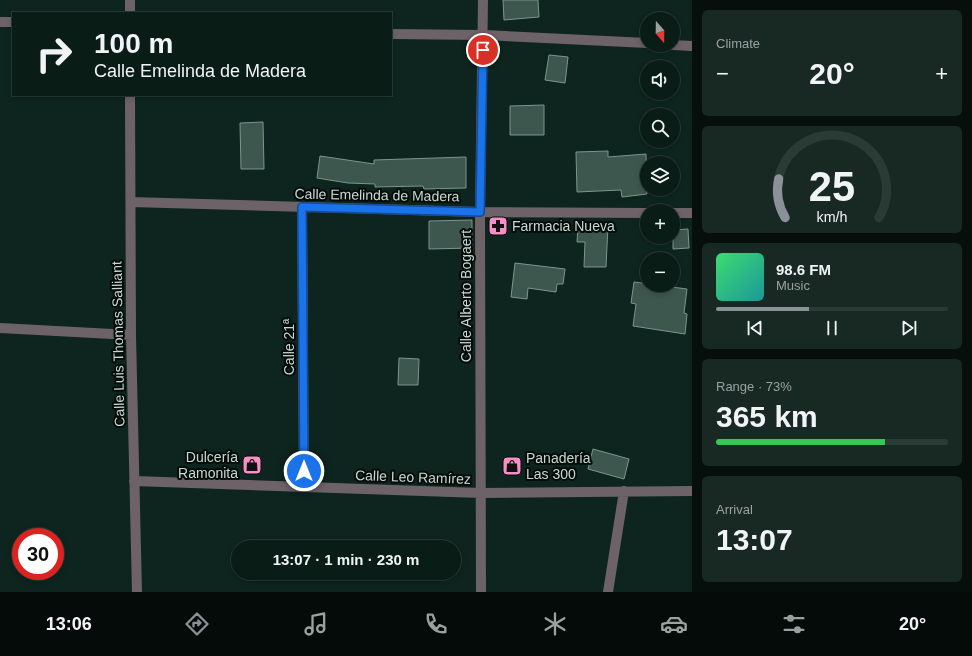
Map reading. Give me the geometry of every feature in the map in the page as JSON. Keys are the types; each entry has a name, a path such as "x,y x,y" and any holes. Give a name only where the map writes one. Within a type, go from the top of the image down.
{"street":[{"path":"130,0 130,12"},
{"name":"Calle Alberto Bogaert","path":"481,592 480,212 484,35 483,0"},
{"path":"0,22 12,22"},
{"path":"392,34 484,35 640,43"},
{"path":"680,45 692,46"},
{"name":"Calle Luis Thomas Salliant","path":"130,96 131,336 137,592"},
{"name":"Calle Emelinda de Madera","path":"131,202 480,212 640,213"},
{"name":"Calle 21ª","path":"302,207 304,487"},
{"path":"680,213 692,213"},
{"path":"0,328 131,336"},
{"name":"Calle Leo Ramírez","path":"134,480 481,493 692,491"},
{"path":"608,592 624,491"}],"building":[{"path":"503,0 538,0 539,17 504,20"},
{"path":"549,55 568,57 565,83 545,80"},
{"path":"544,105 544,135 510,135 510,106"},
{"path":"263,122 264,169 241,169 240,123"},
{"path":"608,151 608,157 646,154 646,156 640,156 640,195 622,197 621,190 577,192 576,152"},
{"path":"320,156 374,164 374,160 466,157 466,188 424,189 423,186 375,187 375,184 348,183 317,178"},
{"path":"472,220 472,248 429,249 429,221"},
{"path":"578,225 608,226 606,267 584,267 585,242 577,242"},
{"path":"688,229 689,248 673,249 673,244 680,244 680,230"},
{"path":"515,263 565,269 563,284 557,284 556,292 528,288 527,299 511,297"},
{"path":"634,282 640,283 640,292 680,292 680,288 687,289 684,313 687,314 685,334 633,326 636,304 631,303"},
{"path":"399,358 419,359 418,385 398,385"},
{"path":"593,449 629,459 624,479 588,469"}],"place":[{"name":"Farmacia Nueva","path":"498,226"},
{"name":"Dulcería Ramonita","path":"252,465"},
{"name":"Panadería Las 300","path":"512,466"}],"route":[{"path":"304,471 302,207 480,212 483,50"}]}
